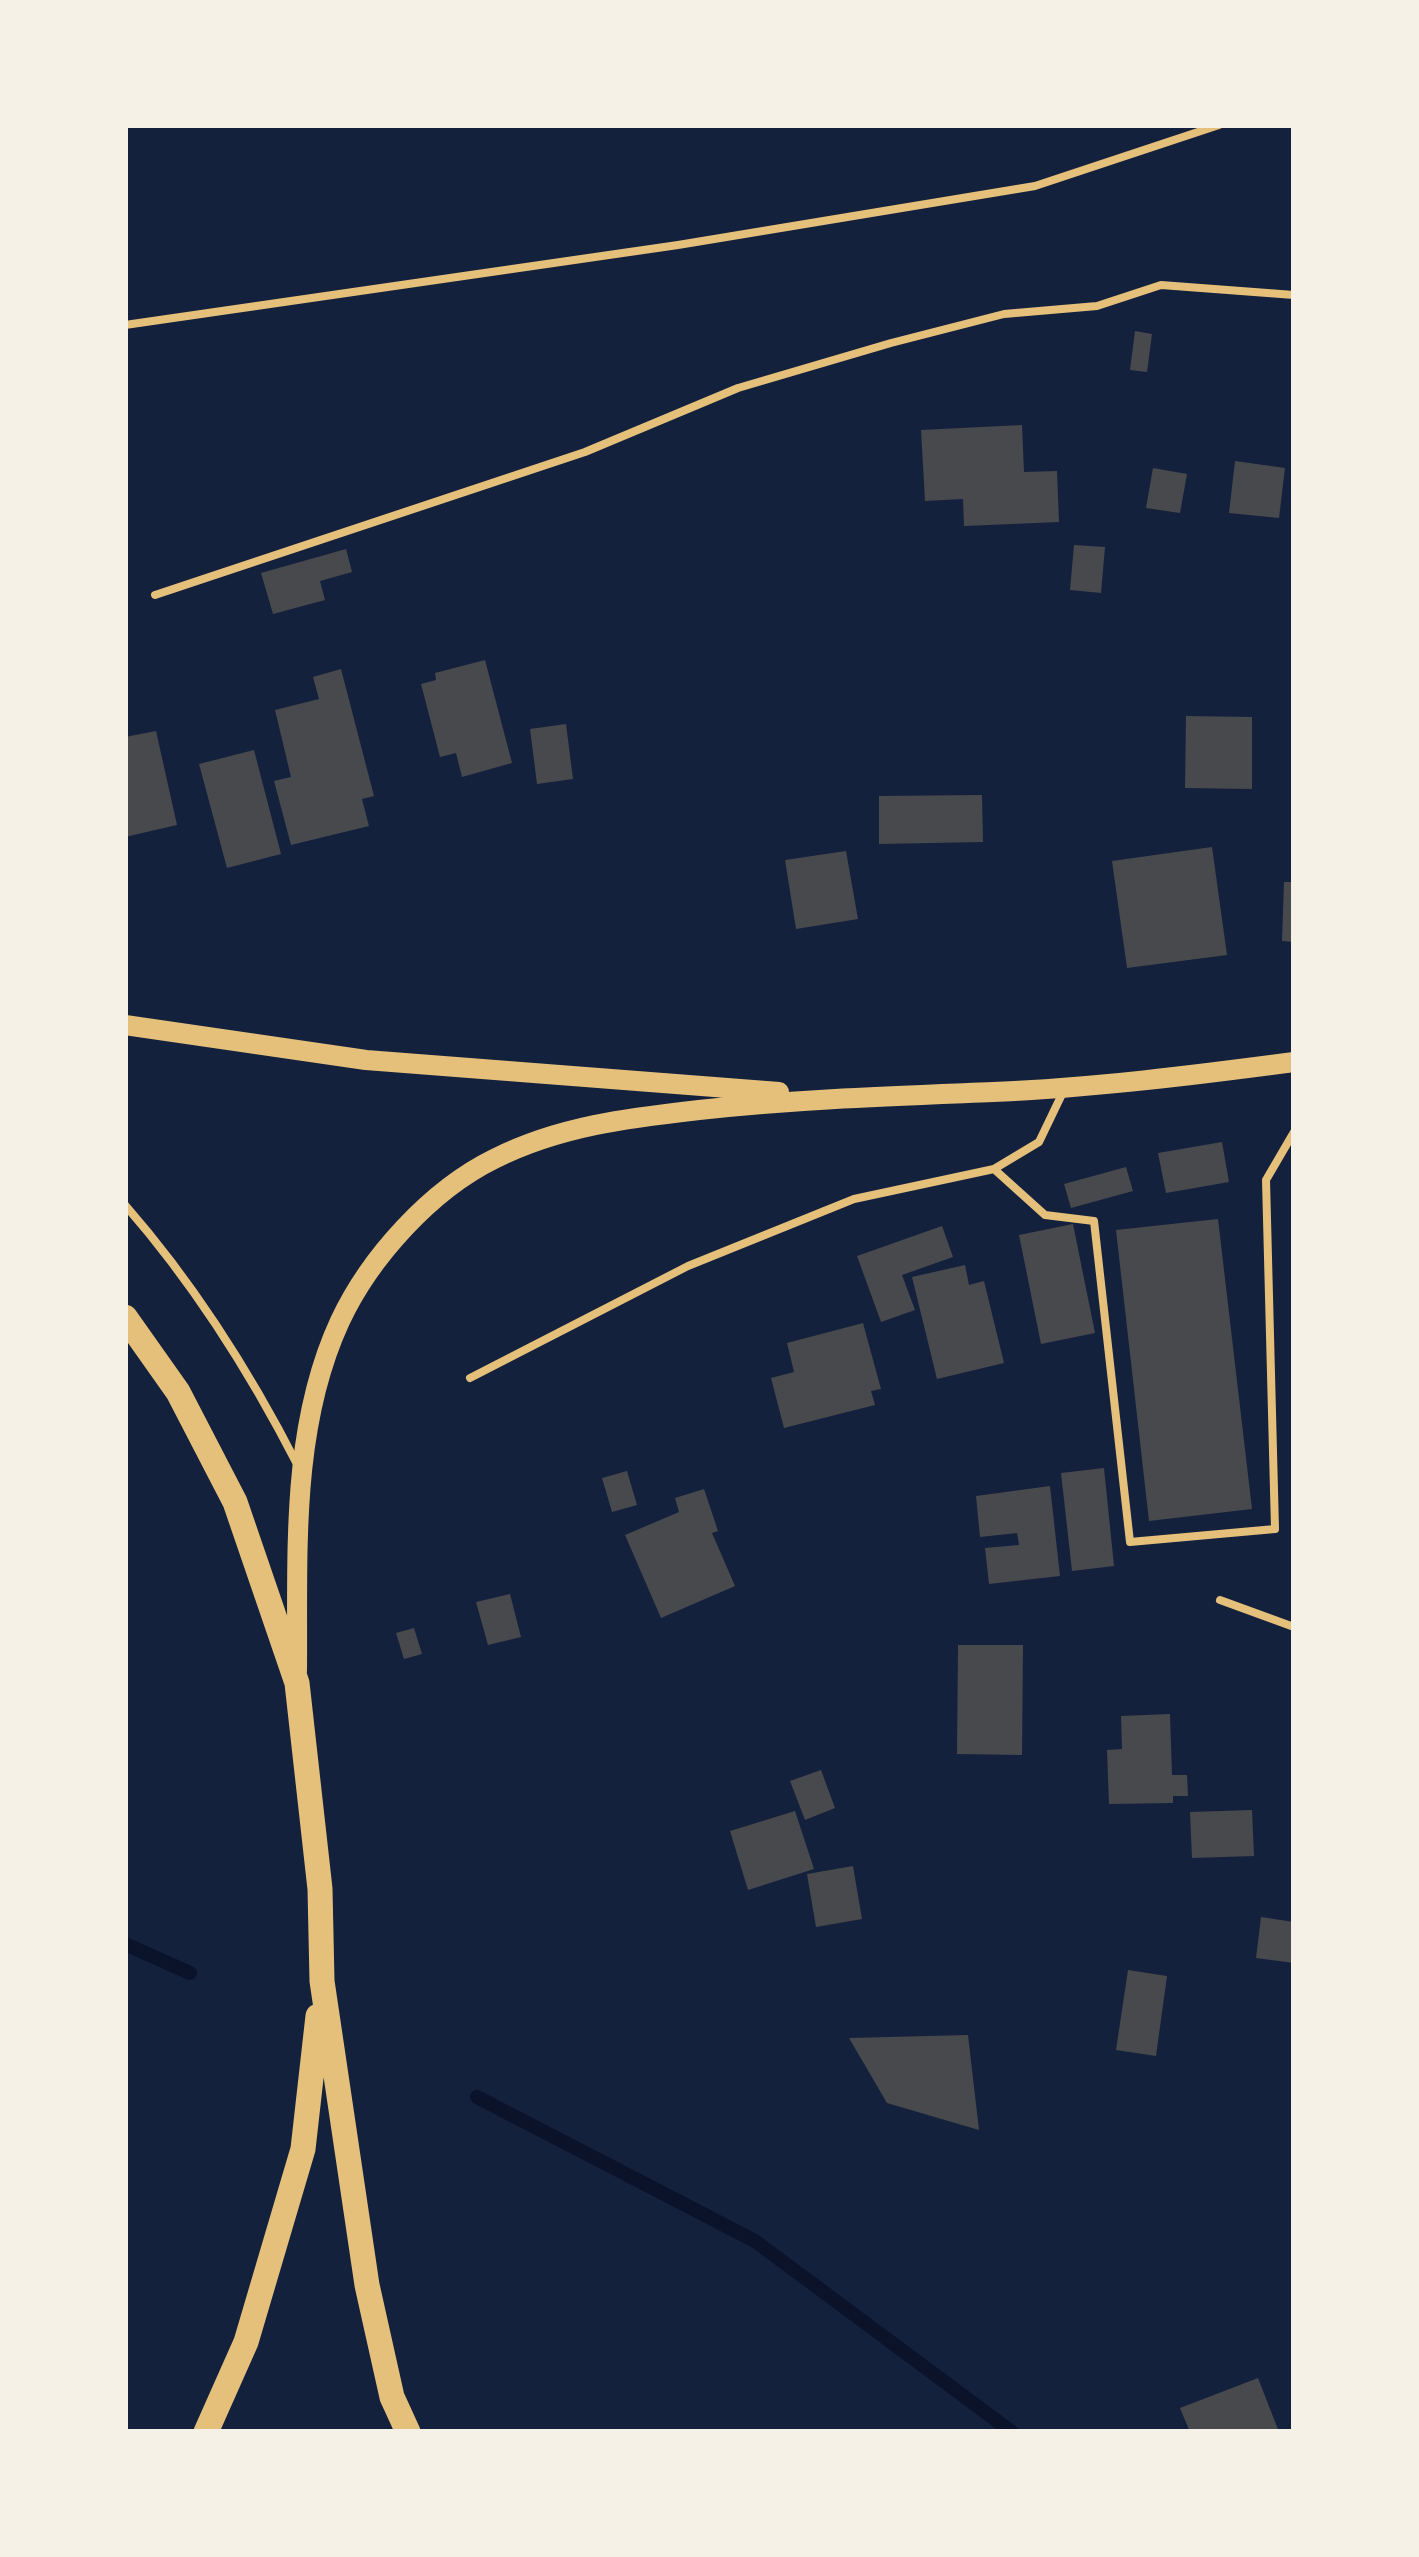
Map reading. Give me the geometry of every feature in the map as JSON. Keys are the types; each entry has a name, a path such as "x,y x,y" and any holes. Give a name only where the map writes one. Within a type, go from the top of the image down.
{"main road":[{"path":"125,1025 366,1060 827,1096"},
{"path":"408,2432 392,2397 368,2285 322,1982 318,1870 297,1682 300,1470 318,1385 340,1320 370,1272 411,1222 494,1159 554,1135 614,1120 827,1096 1066,1086 1294,1062"},
{"path":"125,1318 178,1392 235,1502 297,1682"},
{"path":"206,2432 246,2342 302,2149 322,1982"}],"lane":[{"path":"125,325 678,245 1035,186 1220,125"},
{"path":"155,596 585,452 738,388 891,343 1004,314 1098,306 1161,284 1294,295"},
{"path":"470,1378 688,1266 836,1206 994,1169 1039,1142 1066,1086"},
{"path":"994,1169 1045,1214 1094,1221 1130,1542 1275,1530 1266,1180 1294,1132"},
{"path":"125,1205 208,1308 258,1387 300,1470"},
{"path":"1220,1600 1294,1626"}],"building":[{"path":"1135,331 1152,334 1147,372 1130,370"},
{"path":"1022,425 1024,472 1057,471 1059,522 964,526 963,499 925,501 921,430"},
{"path":"1235,461 1285,468 1279,518 1229,513"},
{"path":"1153,468 1187,474 1180,513 1146,508"},
{"path":"1074,545 1105,547 1101,593 1070,590"},
{"path":"346,549 352,572 320,581 325,600 273,614 261,573"},
{"path":"485,660 512,763 462,777 456,753 440,757 421,684 436,680 435,673"},
{"path":"341,669 374,796 362,799 369,826 291,845 274,781 291,777 275,710 319,699 313,677"},
{"path":"1186,716 1252,717 1252,789 1185,788"},
{"path":"566,724 573,779 537,784 530,729"},
{"path":"156,731 177,825 125,837 125,737"},
{"path":"254,750 281,854 227,868 199,764"},
{"path":"982,795 983,842 879,844 879,796"},
{"path":"1212,847 1227,955 1127,968 1112,861"},
{"path":"846,851 858,919 796,929 785,860"},
{"path":"1284,882 1294,882 1294,942 1282,941"},
{"path":"1222,1142 1229,1182 1166,1193 1158,1153"},
{"path":"1126,1167 1133,1191 1071,1208 1064,1184"},
{"path":"1218,1219 1252,1509 1149,1521 1116,1230"},
{"path":"1073,1224 1095,1333 1041,1344 1019,1235"},
{"path":"942,1226 953,1257 902,1275 915,1310 881,1322 857,1256"},
{"path":"965,1265 969,1285 984,1281 1004,1363 937,1379 912,1277"},
{"path":"863,1323 881,1389 871,1391 875,1405 784,1428 771,1378 794,1372 787,1343"},
{"path":"1104,1468 1114,1566 1072,1571 1061,1473"},
{"path":"627,1471 637,1505 612,1512 602,1478"},
{"path":"1050,1486 1060,1576 989,1584 985,1548 1019,1545 1017,1533 980,1537 976,1496"},
{"path":"704,1489 718,1531 712,1533 735,1586 661,1618 625,1535 679,1512 675,1498"},
{"path":"510,1594 521,1637 488,1645 476,1602"},
{"path":"414,1628 422,1654 404,1659 396,1633"},
{"path":"958,1645 1023,1645 1022,1755 957,1754"},
{"path":"1170,1714 1172,1775 1187,1775 1188,1796 1173,1796 1173,1803 1109,1804 1107,1750 1122,1749 1121,1716"},
{"path":"821,1770 835,1808 805,1820 790,1781"},
{"path":"1252,1810 1254,1856 1192,1858 1190,1812"},
{"path":"795,1811 814,1869 748,1890 730,1831"},
{"path":"853,1866 862,1919 816,1927 807,1874"},
{"path":"1261,1917 1294,1922 1294,1963 1256,1958"},
{"path":"1128,1970 1167,1976 1156,2056 1116,2050"},
{"path":"968,2035 979,2130 887,2103 849,2038"},
{"path":"1258,2378 1279,2432 1190,2432 1180,2408"}],"waterway":[{"path":"125,1944 190,1973"},
{"path":"477,2097 755,2241 1012,2432"}]}
